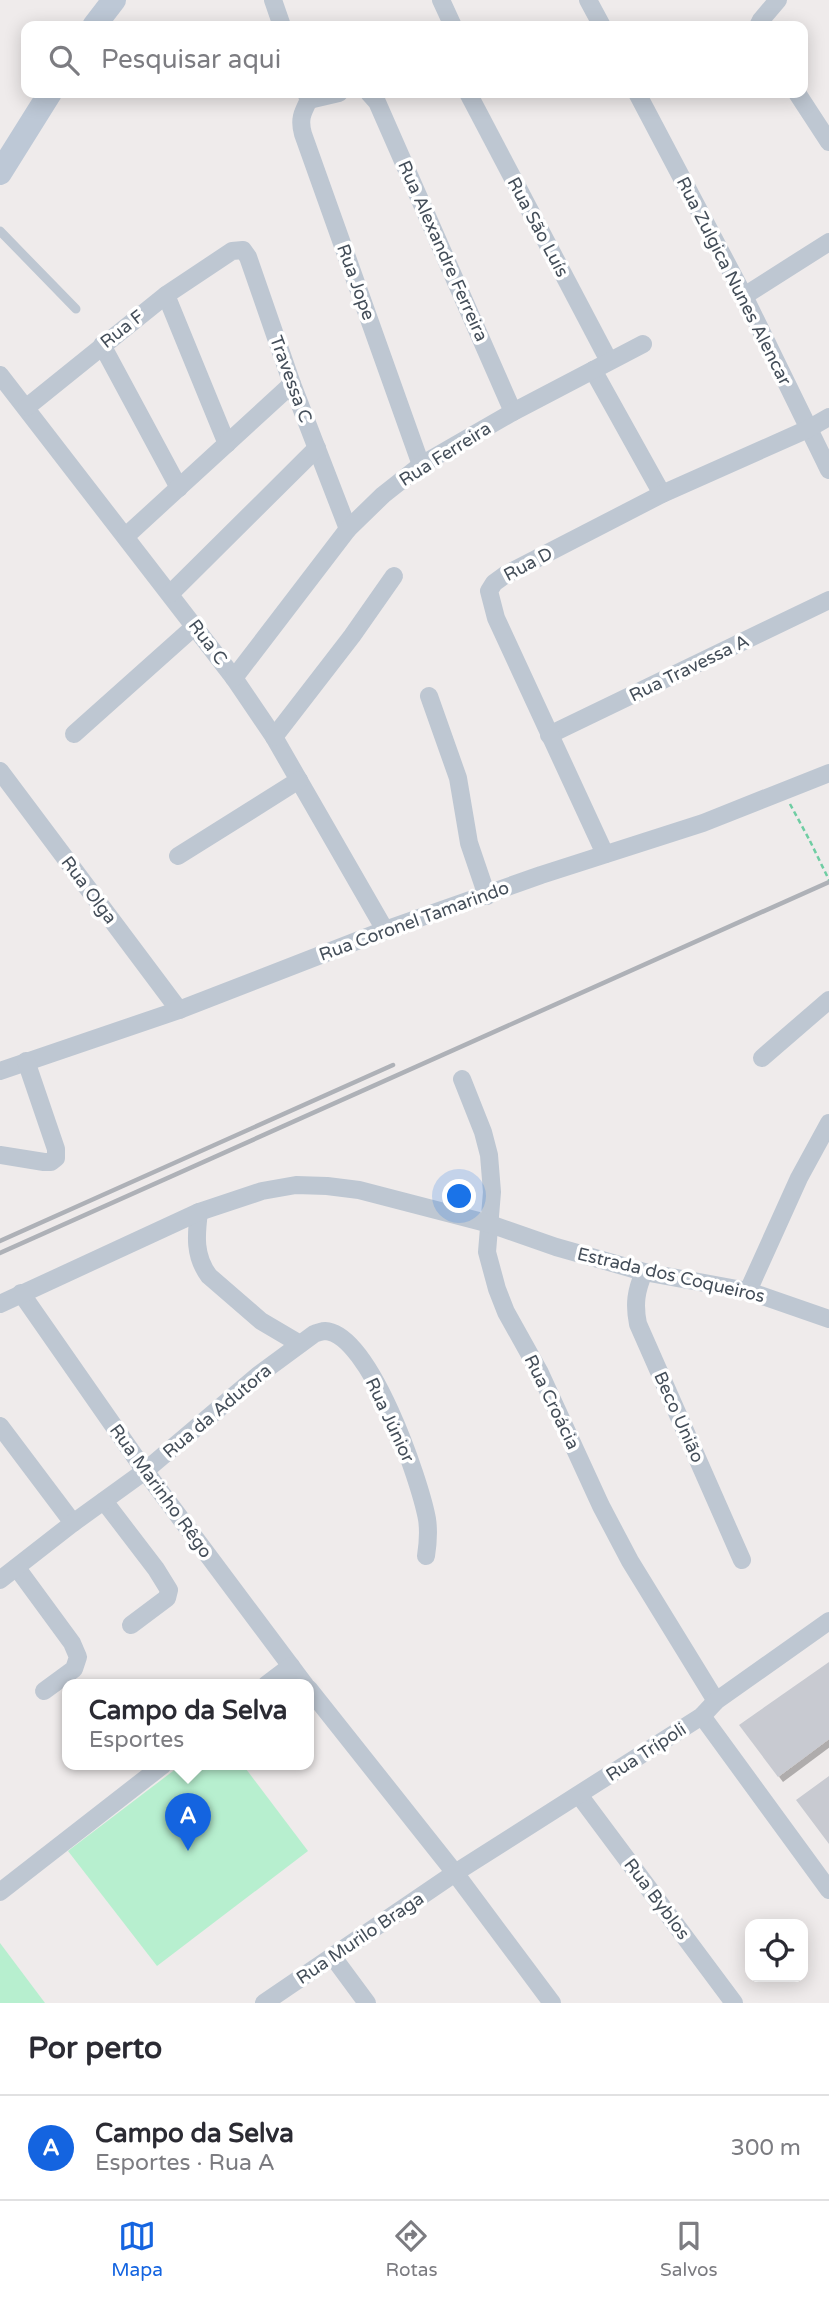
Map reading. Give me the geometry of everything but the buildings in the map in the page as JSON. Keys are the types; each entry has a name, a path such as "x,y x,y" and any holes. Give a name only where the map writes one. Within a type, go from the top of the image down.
{"street":[{"path":"98,21 114,0"},
{"path":"273,0 280,21"},
{"path":"441,0 451,21"},
{"path":"588,0 599,21"},
{"path":"760,21 778,0"},
{"path":"0,173 47,98"},
{"name":"Rua Jope","path":"306,98 300,123 303,134 421,465"},
{"name":"Rua Alexandre Ferreira","path":"373,98 513,412"},
{"name":"Rua São Luís","path":"470,98 662,494"},
{"name":"Rua Zulgica Nunes Alencar","path":"640,98 744,296 829,470"},
{"path":"800,98 829,142"},
{"path":"744,296 829,242"},
{"name":"Travessa C","path":"222,257 236,249 243,250 248,257 292,384 348,529"},
{"name":"Rua F","path":"27,407 166,295 222,257"},
{"path":"166,295 227,444"},
{"name":"Rua Ferreira","path":"234,678 348,529 383,495 421,465 513,412 643,344"},
{"path":"102,345 179,488"},
{"name":"Rua C","path":"0,375 234,678 274,737 385,930"},
{"path":"126,536 292,384"},
{"name":"Rua D","path":"605,854 496,618 489,592 494,583 505,575 662,494 808,429 829,417"},
{"path":"170,594 317,448"},
{"path":"274,737 352,636 394,576"},
{"name":"Rua Travessa A","path":"549,735 829,600"},
{"path":"74,734 195,626"},
{"path":"429,696 458,778 469,843 488,896"},
{"name":"Rua Olga","path":"0,771 179,1010"},
{"name":"Rua Coronel Tamarindo","path":"1,1069 179,1010 385,930 704,823 829,772"},
{"path":"178,856 299,780"},
{"path":"762,1058 829,1000"},
{"path":"0,1155 51,1162 57,1155 26,1061"},
{"name":"Rua Croácia","path":"462,1079 479,1119 489,1155 492,1192 487,1252 506,1312 540,1373 601,1506 630,1561 716,1701"},
{"path":"748,1291 799,1178 829,1124"},
{"name":"Estrada dos Coqueiros","path":"0,1304 200,1212 262,1191 296,1185 359,1190 490,1224 556,1247 644,1272 748,1291 829,1319"},
{"path":"200,1212 196,1242 203,1269 261,1321 300,1344"},
{"name":"Beco União","path":"644,1272 636,1292 638,1324 741,1560"},
{"name":"Rua Marinho Rêgo","path":"21,1293 145,1471 301,1679"},
{"name":"Rua Júnior","path":"300,1344 314,1334 324,1331 338,1336 362,1361 375,1382 405,1442 421,1495 429,1536 426,1556"},
{"name":"Rua da Adutora","path":"0,1580 73,1522 145,1471 257,1376 300,1344"},
{"path":"0,1426 73,1522"},
{"path":"103,1501 169,1590 167,1598 131,1625"},
{"path":"16,1568 72,1643 78,1657 74,1669 44,1691"},
{"name":"Rua Trípoli","path":"455,1873 702,1716 716,1701 828,1624"},
{"path":"275,1679 291,1666"},
{"name":"Rua Marinho Rêgo","path":"314,1696 455,1873 552,2003"},
{"path":"702,1716 829,1890"},
{"path":"0,1892 157,1770"},
{"name":"Rua Byblos","path":"579,1795 734,2003"},
{"name":"Rua Murilo Braga","path":"264,2003 455,1873"},
{"path":"333,1958 367,2003"}],"lane":[{"path":"0,231 76,309"}],"path":[{"path":"783,792 829,880"}],"green space":[{"path":"174,1770 247,1770 308,1851 157,1966 68,1851"},
{"path":"0,1943 45,2003 0,2003"}],"railway":[{"path":"0,1253 829,882"},
{"path":"0,1241 393,1065"}],"place":[{"name":"Campo da Selva","path":"188,1851"}]}
